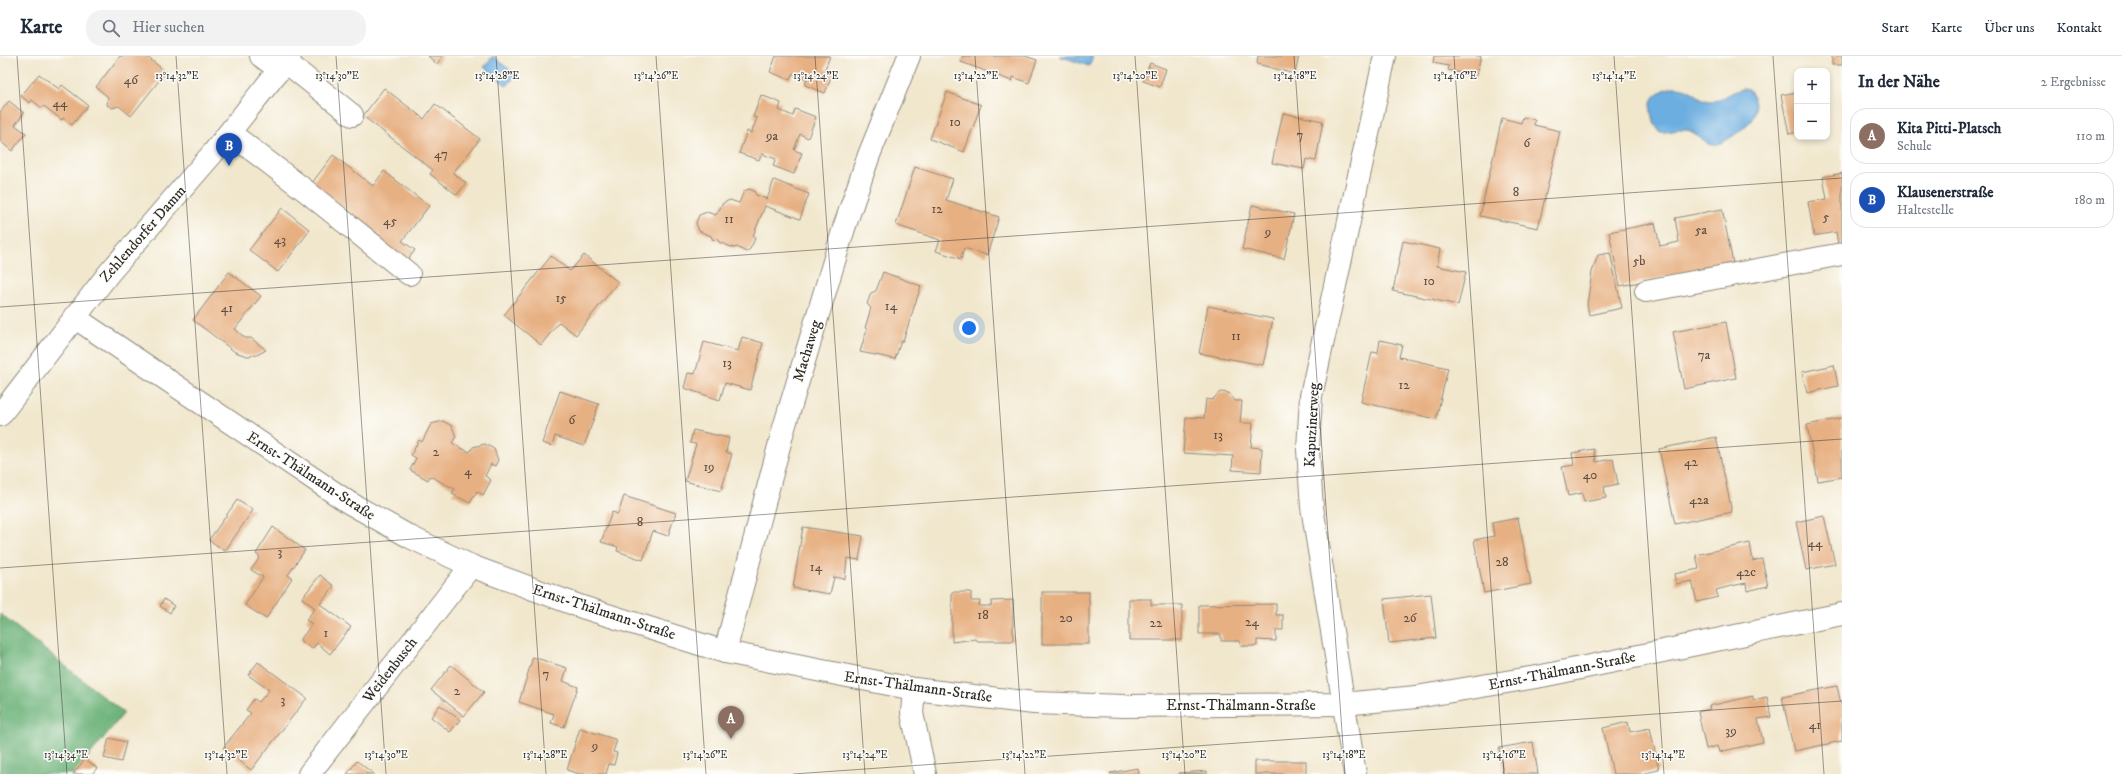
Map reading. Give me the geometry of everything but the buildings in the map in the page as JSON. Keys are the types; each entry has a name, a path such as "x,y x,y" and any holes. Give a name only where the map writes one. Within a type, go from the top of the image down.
{"street":[{"path":"261,56 286,63 352,115"},
{"name":"Machaweg","path":"725,652 783,431 844,228 869,155 909,56"},
{"name":"Kapuzinerweg","path":"1355,774 1312,507 1308,450 1311,396 1385,56"},
{"name":"Zehlendorfer Damm","path":"0,415 74,316 117,263 230,133 286,63"},
{"path":"230,133 306,191 409,274"},
{"path":"1646,291 1842,254"},
{"name":"Ernst-Thälmann-Straße","path":"74,316 348,502 410,537 471,566 582,607 725,652 914,689 1034,703 1124,706 1343,704 1416,696 1542,676 1842,614"},
{"name":"Weidenbusch","path":"309,774 471,566"},
{"path":"914,689 912,713 925,774"}],"green space":[{"path":"0,614 124,713 74,774 0,774"}],"water":[{"path":"493,56 516,75 507,86 484,67"},
{"path":"1059,56 1093,56 1089,66"},
{"path":"1673,87 1680,87 1689,90 1707,101 1721,99 1739,90 1749,89 1754,102 1754,115 1743,128 1723,142 1713,145 1705,142 1696,134 1689,131 1682,130 1660,132 1652,117 1652,102 1659,93"}],"place":[{"name":"Klausenerstraße","path":"229,166"},
{"name":"Kita Pitti-Platsch","path":"731,739"}]}
